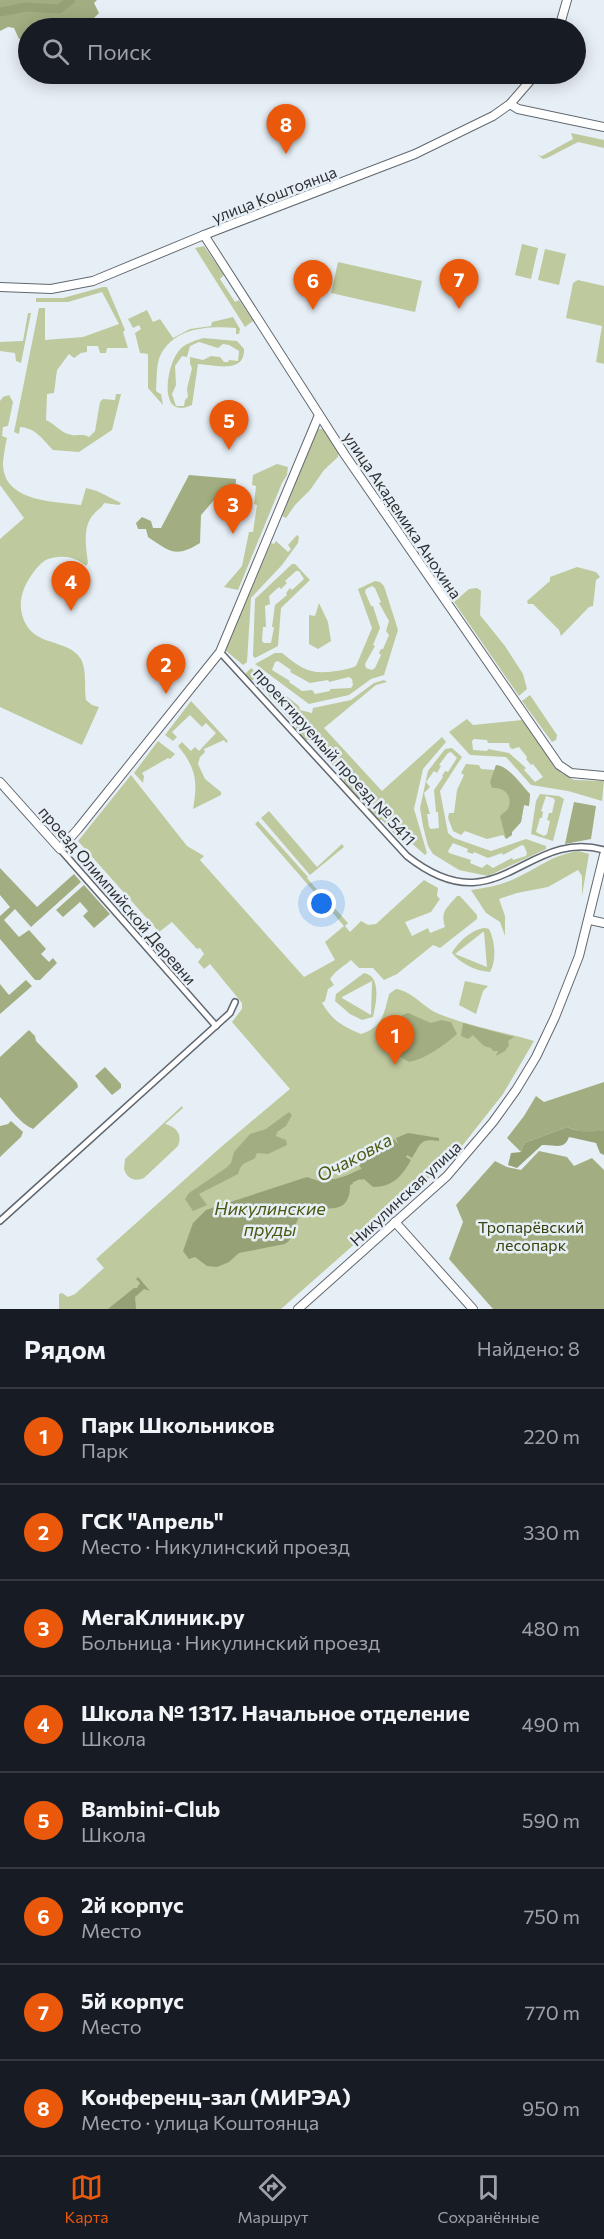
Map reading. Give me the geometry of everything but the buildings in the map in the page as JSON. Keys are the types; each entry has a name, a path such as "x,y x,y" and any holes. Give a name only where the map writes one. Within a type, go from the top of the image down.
{"street":[{"path":"562,18 567,0"},
{"name":"улица Коштоянца","path":"0,287 33,290 79,285 106,277 204,236 415,154 475,125 510,104 527,84"},
{"path":"510,104 518,109 604,127"},
{"name":"улица Академика Анохина","path":"204,236 319,415 559,765 571,773 604,776"},
{"path":"60,849 106,796 220,652 319,415"},
{"name":"проектируемый проезд № 5411","path":"220,652 407,856 433,874 465,882 488,881 503,877 565,847 588,846 604,850"},
{"name":"проезд Олимпийской Деревни","path":"0,782 216,1026"},
{"name":"Никулинская улица","path":"298,1309 454,1169 516,1090 536,1057 555,1017 579,956 590,920 604,855"},
{"path":"590,920 604,923"},
{"path":"0,1221 216,1026 232,1011 235,1002"},
{"path":"395,1222 473,1309"}],"shaded area":[{"path":"571,133 604,140 604,148 578,142 547,158 543,159 538,155 542,156 573,139"},
{"path":"522,244 538,248 531,279 515,275"},
{"path":"204,246 224,275 220,279 235,302 239,300 253,321 245,327 195,248"},
{"path":"545,249 566,254 559,285 538,280"},
{"path":"338,262 422,281 415,312 331,293"},
{"path":"578,280 604,286 604,364 596,362 602,326 566,318 573,283"},
{"path":"107,287 125,330 123,332 128,348 107,348 106,353 100,353 98,346 87,346 87,352 74,358 69,354 57,370 54,393 47,394 46,420 68,434 89,437 95,431 100,402 103,399 115,400 116,394 121,394 112,430 79,452 53,450 39,435 26,428 20,427 19,434 14,432 39,308 45,308 45,340 83,337 119,324 102,292 68,302 36,302 36,298 63,298"},
{"path":"147,310 153,322 160,319 173,338 190,329 211,326 212,322 233,317 240,329 239,334 236,334 236,328 215,327 193,330 174,339 166,346 158,364 156,390 161,394 163,405 148,388 148,354 140,353 135,333 141,329 139,325 133,328 128,319"},
{"path":"28,313 31,313 21,363 16,361 15,353 0,351 0,342 23,341"},
{"path":"203,338 237,341 244,349 243,357 240,362 228,366 198,364 192,405 181,408 174,406 169,399 168,380 174,359 183,347","holes":["199,342 218,348 223,344 239,351 238,361 224,362 220,357 211,356 203,360 190,357 192,368 187,389 188,397 184,406 176,406 172,394 176,385 175,366 182,356 187,357 190,346"]},
{"path":"9,395 13,402 8,426 3,427 2,436 7,438 3,462 5,475 11,485 31,497 44,500 81,505 86,488 121,503 119,505 104,503 90,519 86,531 88,563 86,566 70,558 48,559 41,563 34,572 25,586 22,597 21,609 31,631 48,641 67,647 75,652 83,663 86,700 99,707 82,745 0,707 0,539 24,518 0,485 0,401"},
{"path":"318,429 324,429 339,451 338,457 324,470 286,518 282,516"},
{"path":"277,464 288,467 287,475 238,590 224,587 242,566 249,532 253,532 257,505 254,504 256,486 252,485 253,475"},
{"path":"297,535 298,543 282,565 251,598 247,662 243,665 225,650 271,543 274,544 276,541 288,552 291,549 288,545"},
{"path":"292,564 295,564 310,580 281,608 278,646 255,658 253,656 255,599","holes":["299,571 304,579 292,590 290,588 287,595 275,605 271,643 264,643 262,641 263,627 266,627 265,606 270,604 269,596 279,587 281,589 287,583 285,581"]},
{"path":"577,567 596,572 600,577 596,580 593,606 589,607 561,636 559,630 533,604 528,604 527,601 550,581 550,577"},
{"path":"375,581 384,586 398,630 384,675 371,679 349,695 309,704 255,664 275,653 282,653 307,670 336,671 356,666 372,628 358,589","holes":["372,586 375,588 381,602 379,603 389,621 386,631 389,635 379,653 381,655 375,668 372,670 366,668 365,664 375,646 373,645 380,628 373,606 365,592","278,661 291,670 290,672 310,683 328,680 329,682 349,677 353,685 351,688 330,689 330,691 315,694 312,690 302,691 272,670 275,662"]},
{"path":"477,588 481,591 480,615 505,646 523,674 527,689 519,696 454,602 469,589"},
{"path":"319,603 328,622 331,641 318,649 309,644 309,615 315,616"},
{"path":"251,668 299,706 300,710 312,713 313,708 351,700 374,683 384,680 387,682 376,685 324,728 382,791 442,737 446,742 423,769 414,809 427,853 425,855 408,840 403,843 382,820 378,820 344,782 344,778 309,740 305,740 296,726 254,679 251,681 245,674"},
{"path":"530,695 557,735 556,740 552,742 522,701"},
{"path":"191,701 228,741 226,743 224,740 204,749 205,752 198,764 205,779 221,792 221,795 193,809 194,775 189,761 178,746 182,742 191,751 195,747 199,751 216,733 206,723 202,727 190,715 172,732 177,737 173,741 165,735"},
{"path":"467,719 473,725 522,720 561,773 574,780 604,781 602,801 568,791 531,785 506,757 470,755 449,732","holes":["474,739 487,740 488,743 509,743 510,748 513,749 519,747 527,757 526,759 543,777 535,782 524,770 526,768 509,753 488,749 487,751 473,750 472,741"]},
{"path":"158,741 175,754 170,759 142,773 143,783 134,773"},
{"path":"452,748 462,757 440,791 448,833 454,838 491,851 526,839 546,846 546,849 488,876 459,870 433,854 428,846 420,808 428,771 445,749","holes":["451,752 457,758 448,772 445,771 434,790 439,828 431,829 427,814 430,814 424,793 430,787 426,782 434,771 437,773 441,766 439,765","453,843 468,849 467,852 473,854 474,852 488,858 502,853 503,855 522,845 527,853 526,856 513,860 512,858 493,868 487,864 482,868 470,863 471,860 449,853"]},
{"path":"466,764 479,765 481,769 495,770 496,765 501,766 530,794 529,806 524,805 521,822 512,835 506,839 503,835 487,839 465,831 461,835 453,831 448,818 449,813 454,813 457,790 464,775 461,773"},
{"path":"131,775 187,846 204,856 200,860 304,977 335,960 325,942 344,926 319,897 322,894 348,923 345,926 350,932 361,921 368,925 376,924 424,880 438,888 437,896 440,899 431,912 405,922 412,936 428,928 430,933 445,927 444,913 457,896 460,896 477,915 477,919 440,948 433,945 397,974 384,980 373,968 359,968 351,960 340,969 330,979 334,985 328,989 325,1001 322,1003 334,1019 343,1025 361,1034 374,1028 381,1019 389,994 396,989 402,990 439,1014 534,1041 503,1094 462,1146 426,1181 281,1309 59,1309 59,1294 62,1293 68,1297 75,1294 104,1268 96,1259 221,1147 290,1089 232,1022 242,1009 242,1003 210,964 204,969 198,962 204,954 200,948 197,949 172,922 159,932 78,841"},
{"path":"540,794 559,796 564,799 553,841 531,834 536,801","holes":["546,796 555,800 552,813 549,813 547,820 550,821 547,834 544,836 536,832 540,818 542,818 543,812 541,811"]},
{"path":"269,811 317,867 342,844 344,847 310,875 261,818"},
{"path":"258,821 319,892 316,894 255,824"},
{"path":"579,851 589,854 582,896 582,876 578,870 548,887 499,899 505,916 505,936 500,922 486,913 471,890 507,882 552,859"},
{"path":"480,929 489,929 493,939 494,956 490,972 469,966 452,953 466,937","holes":["483,932 484,932 487,967 455,954"]},
{"path":"364,973 370,975 376,985 373,1017 362,1020 350,1014 335,1001 336,994","holes":["372,981 371,1015 342,998 342,997"]},
{"path":"465,981 488,986 483,991 476,1014 459,1005"},
{"path":"182,1106 183,1108 165,1124 178,1132 180,1138 178,1146 144,1178 135,1180 129,1177 124,1169 125,1159"}],"green space":[{"path":"0,0 97,0 94,3 99,13 94,18 18,18 18,37 14,28 8,27 0,31"},
{"path":"189,475 236,479 235,496 215,499 201,515 200,543 179,552 173,551 148,537 146,529 138,529 136,523 142,517 151,521 153,528 161,528"},
{"path":"496,765 506,769 530,794 529,806 524,805 521,822 512,835 506,839 500,816 508,809 510,801 505,791 492,788 490,782"},
{"path":"574,802 596,806 591,839 565,844"},
{"path":"0,868 37,907 74,874 81,882 31,927 15,909 4,920 19,937 29,930 46,949 41,954 49,962 53,958 57,963 40,980 35,980 0,939 0,916 10,907 0,895"},
{"path":"84,885 110,914 94,928 83,916 88,911 80,902 63,917 56,910"},
{"path":"26,980 32,986 0,1014 0,984 9,995"},
{"path":"408,1013 431,1023 441,1020 451,1022 457,1034 422,1058 409,1062 399,1056 400,1040 393,1035 385,1037 384,1032 391,1029 396,1018"},
{"path":"463,1023 514,1037 508,1041 509,1045 505,1051 496,1056 498,1051 484,1046 473,1035 468,1039 461,1036"},
{"path":"29,1030 35,1036 36,1041 77,1083 78,1087 33,1129 19,1119 0,1097 0,1057"},
{"path":"105,1067 121,1084 121,1088 112,1095 95,1076"},
{"path":"604,1082 604,1130 586,1132 567,1127 524,1143 521,1152 507,1138 536,1096 544,1102"},
{"path":"289,1112 292,1115 286,1126 277,1132 276,1136 286,1140 287,1145 268,1154 257,1153 255,1158 243,1165 238,1174 199,1194 207,1205 193,1211 185,1199 189,1193 226,1168 231,1163 234,1152 250,1134 266,1129"},
{"path":"11,1121 23,1132 21,1137 0,1157 0,1126"},
{"name":"Тропарёвский лесопарк","path":"539,1151 567,1157 574,1166 592,1158 604,1170 604,1309 493,1309 449,1259 463,1222 456,1205 495,1161 521,1170"}],"water":[{"path":"567,1127 585,1132 604,1130 604,1155 600,1153 596,1143 569,1137 564,1144 558,1146 542,1145 517,1168 508,1165 511,1153 521,1152 524,1143"},
{"name":"Никулинские пруды","path":"408,1133 439,1138 439,1141 424,1141 412,1158 407,1155 406,1157 411,1160 400,1176 391,1183 373,1187 364,1179 361,1180 357,1172 362,1169 358,1164 358,1155 394,1139 398,1144 396,1138"},
{"name":"Никулинские пруды","path":"349,1175 353,1184 350,1185 349,1196 345,1203 340,1207 311,1209 304,1212 298,1219 289,1241 285,1244 239,1253 229,1262 217,1267 207,1266 195,1257 189,1259 183,1251 193,1223 206,1210 307,1177 322,1182 323,1179 335,1179"},
{"path":"138,1277 150,1291 144,1289 135,1297 136,1309 108,1309 137,1288 140,1283 136,1279"}],"waterway":[{"path":"0,12 26,7 59,9 71,0"},
{"name":"Очаковка","path":"341,1183 369,1170"}],"place":[{"name":"Конференц-зал (МИРЭА)","path":"286,154"},
{"name":"5й корпус","path":"459,309"},
{"name":"2й корпус","path":"313,310"},
{"name":"Bambini-Club","path":"229,450"},
{"name":"МегаКлиник.ру","path":"233,534"},
{"name":"Школа № 1317. Начальное отделение","path":"71,611"},
{"name":"ГСК \"Апрель\"","path":"166,694"},
{"name":"Парк Школьников","path":"395,1065"}]}
